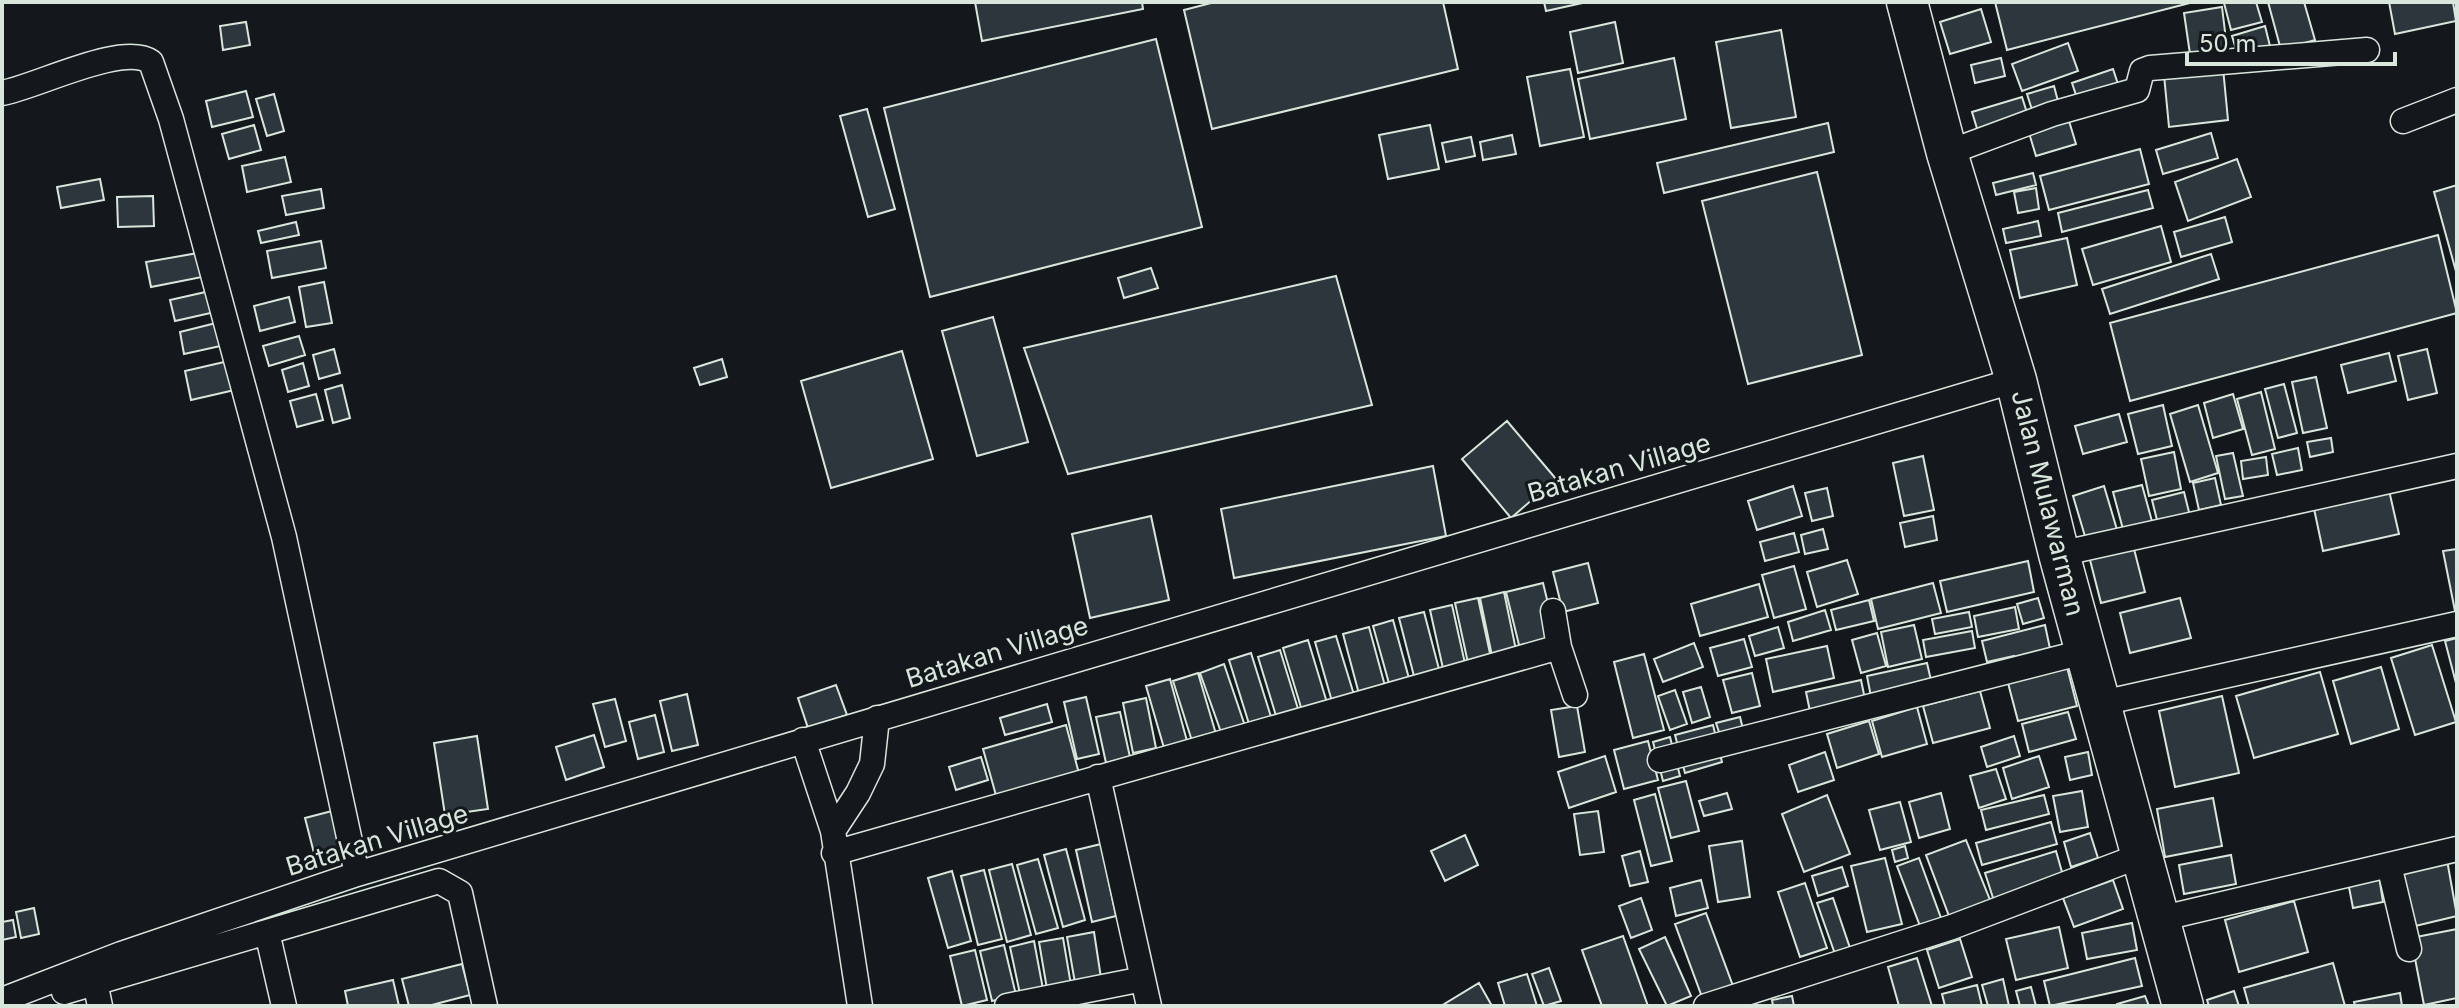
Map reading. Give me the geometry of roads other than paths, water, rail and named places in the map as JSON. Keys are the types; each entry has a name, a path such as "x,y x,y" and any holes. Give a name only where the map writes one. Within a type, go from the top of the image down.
{"main road":[{"name":"Jalan Mulawarman","path":"1907,2 1947,153 2016,380 2059,554 2183,1006"}],"street":[{"path":"1947,153 2052,114 2137,90 2142,71 2150,68 2367,50"},
{"path":"2,93 111,59 132,55 151,62 171,119 284,537 357,874"},
{"path":"2403,121 2457,100"},
{"name":"Batakan Village","path":"2,1000 121,954 357,874 2016,380"},
{"path":"2059,554 2457,466"},
{"path":"1553,611 1559,647 1575,695"},
{"path":"2102,703 2457,624"},
{"path":"833,842 1098,777 1559,647"},
{"path":"1660,760 2087,651"},
{"path":"833,842 872,764 877,718"},
{"path":"803,740 833,842 860,1006"},
{"path":"1098,777 1149,1006"},
{"path":"2159,919 2457,849"},
{"path":"1706,1006 1952,927 2142,855"},
{"path":"2389,865 2409,949"},
{"path":"24,1006 98,994 267,932 439,881 446,882 460,893 485,1006"},
{"path":"267,932 284,1006"},
{"path":"1007,1006 1143,979"}]}
